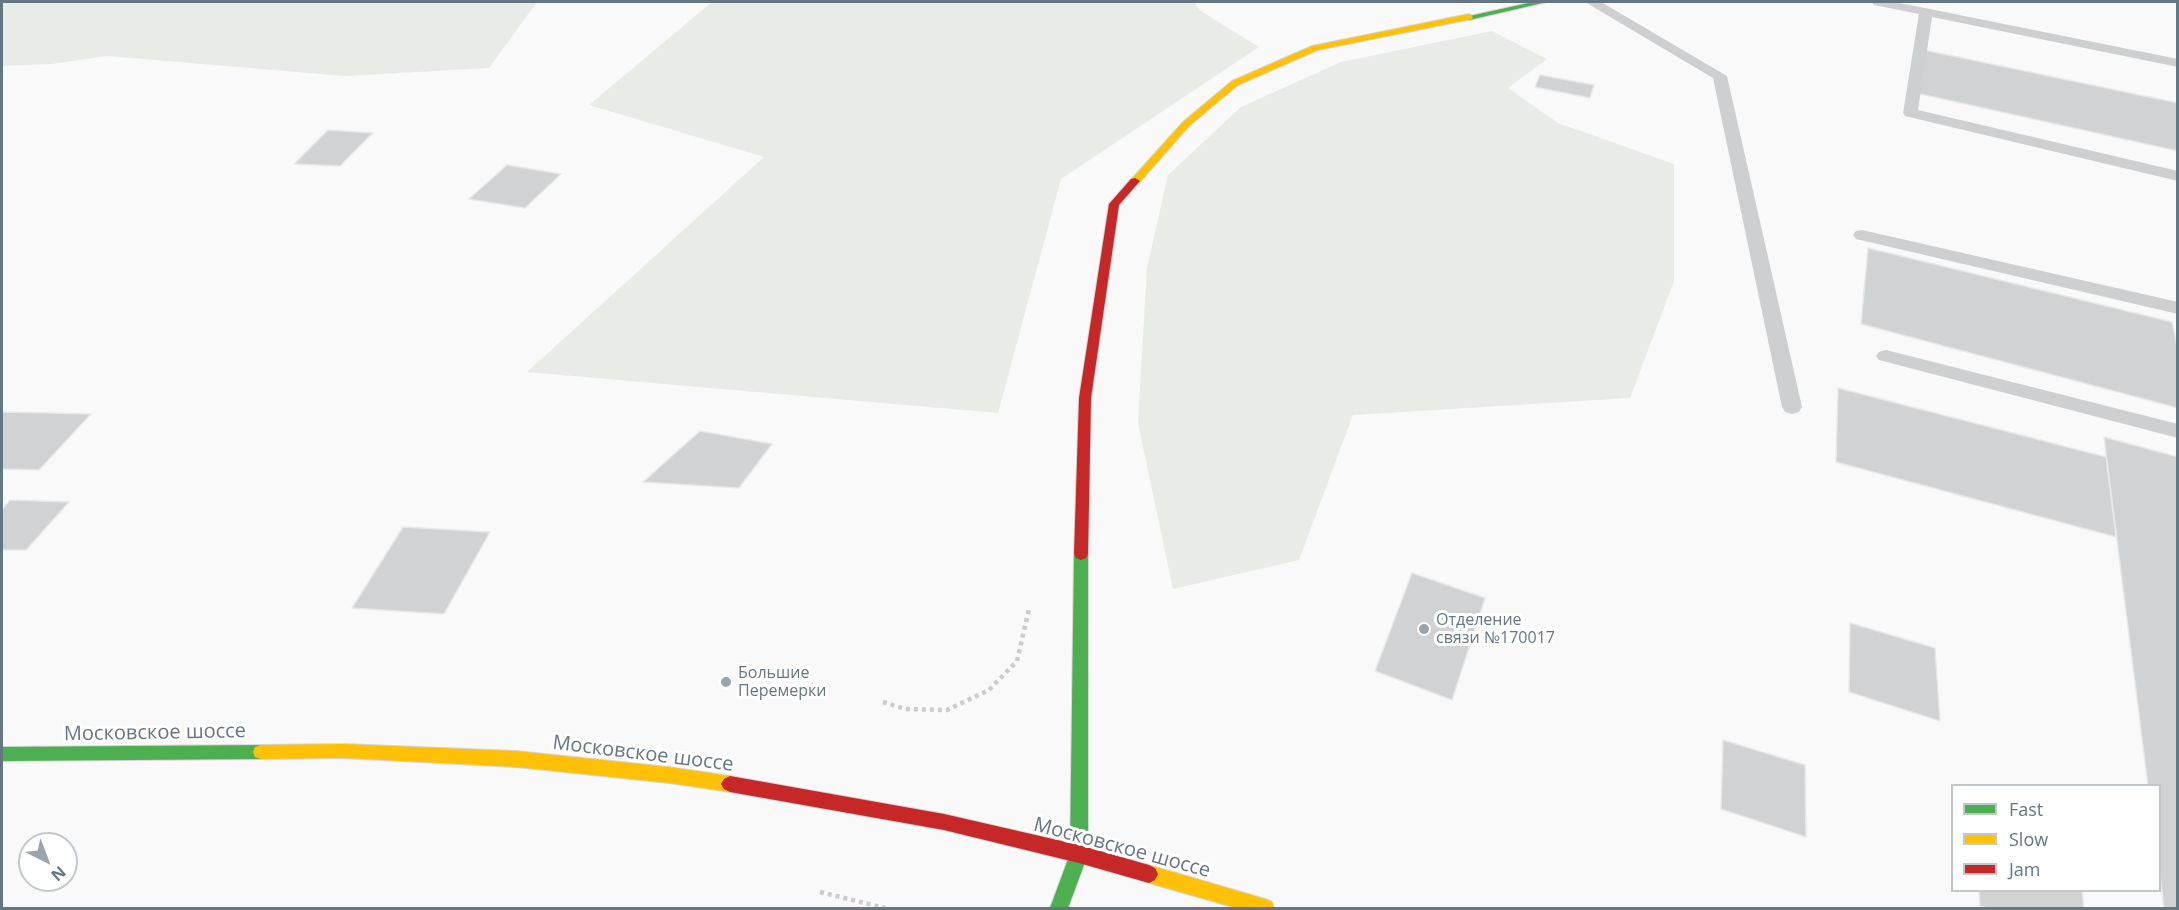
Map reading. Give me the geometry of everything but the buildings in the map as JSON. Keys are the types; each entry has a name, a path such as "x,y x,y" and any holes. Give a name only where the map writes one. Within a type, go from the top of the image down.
{"street":[{"path":"1059,909 1079,854 1080,582 1085,398 1114,204 1186,124 1235,83 1275,64 1315,48 1543,2"},
{"name":"Московское шоссе","path":"2,754 344,751 528,760 669,775 806,796 944,822 1079,854 1265,909"}],"lane":[{"path":"1592,2 1720,76 1792,407"},
{"path":"1879,2 2178,63"},
{"path":"1926,12 1910,112 2178,176"},
{"path":"1862,236 2178,308"},
{"path":"1886,356 2178,431"}],"path":[{"path":"883,702 905,709 947,710 989,690 1017,661 1032,598"},
{"path":"820,892 885,909"}],"shaded area":[{"path":"2,2 537,2 489,68 345,76 107,56 52,64 2,66"},
{"path":"712,2 1195,2 1199,10 1259,47 1061,179 998,413 527,372 764,157 589,105"},
{"path":"1492,31 1547,59 1508,88 1558,123 1674,164 1674,281 1630,398 1353,415 1299,560 1173,589 1138,423 1147,268 1168,175 1241,107 1341,62"}],"traffic: fast":[{"path":"1469,17 1543,2"},
{"path":"1059,908 1079,854 1081,554"},
{"path":"2,754 261,752"}],"traffic: slow":[{"path":"1135,181 1186,124 1235,83 1315,48 1469,17"},
{"path":"261,752 344,751 516,759 669,775 730,784"},
{"path":"1149,874 1265,908"}],"traffic: jam":[{"path":"1081,554 1085,398 1114,204 1135,181"},
{"path":"730,784 944,822 1079,854 1149,874"}],"place":[{"name":"Отделение связи №170017","path":"1424,629"},
{"name":"Большие Перемерки","path":"726,682"}]}
